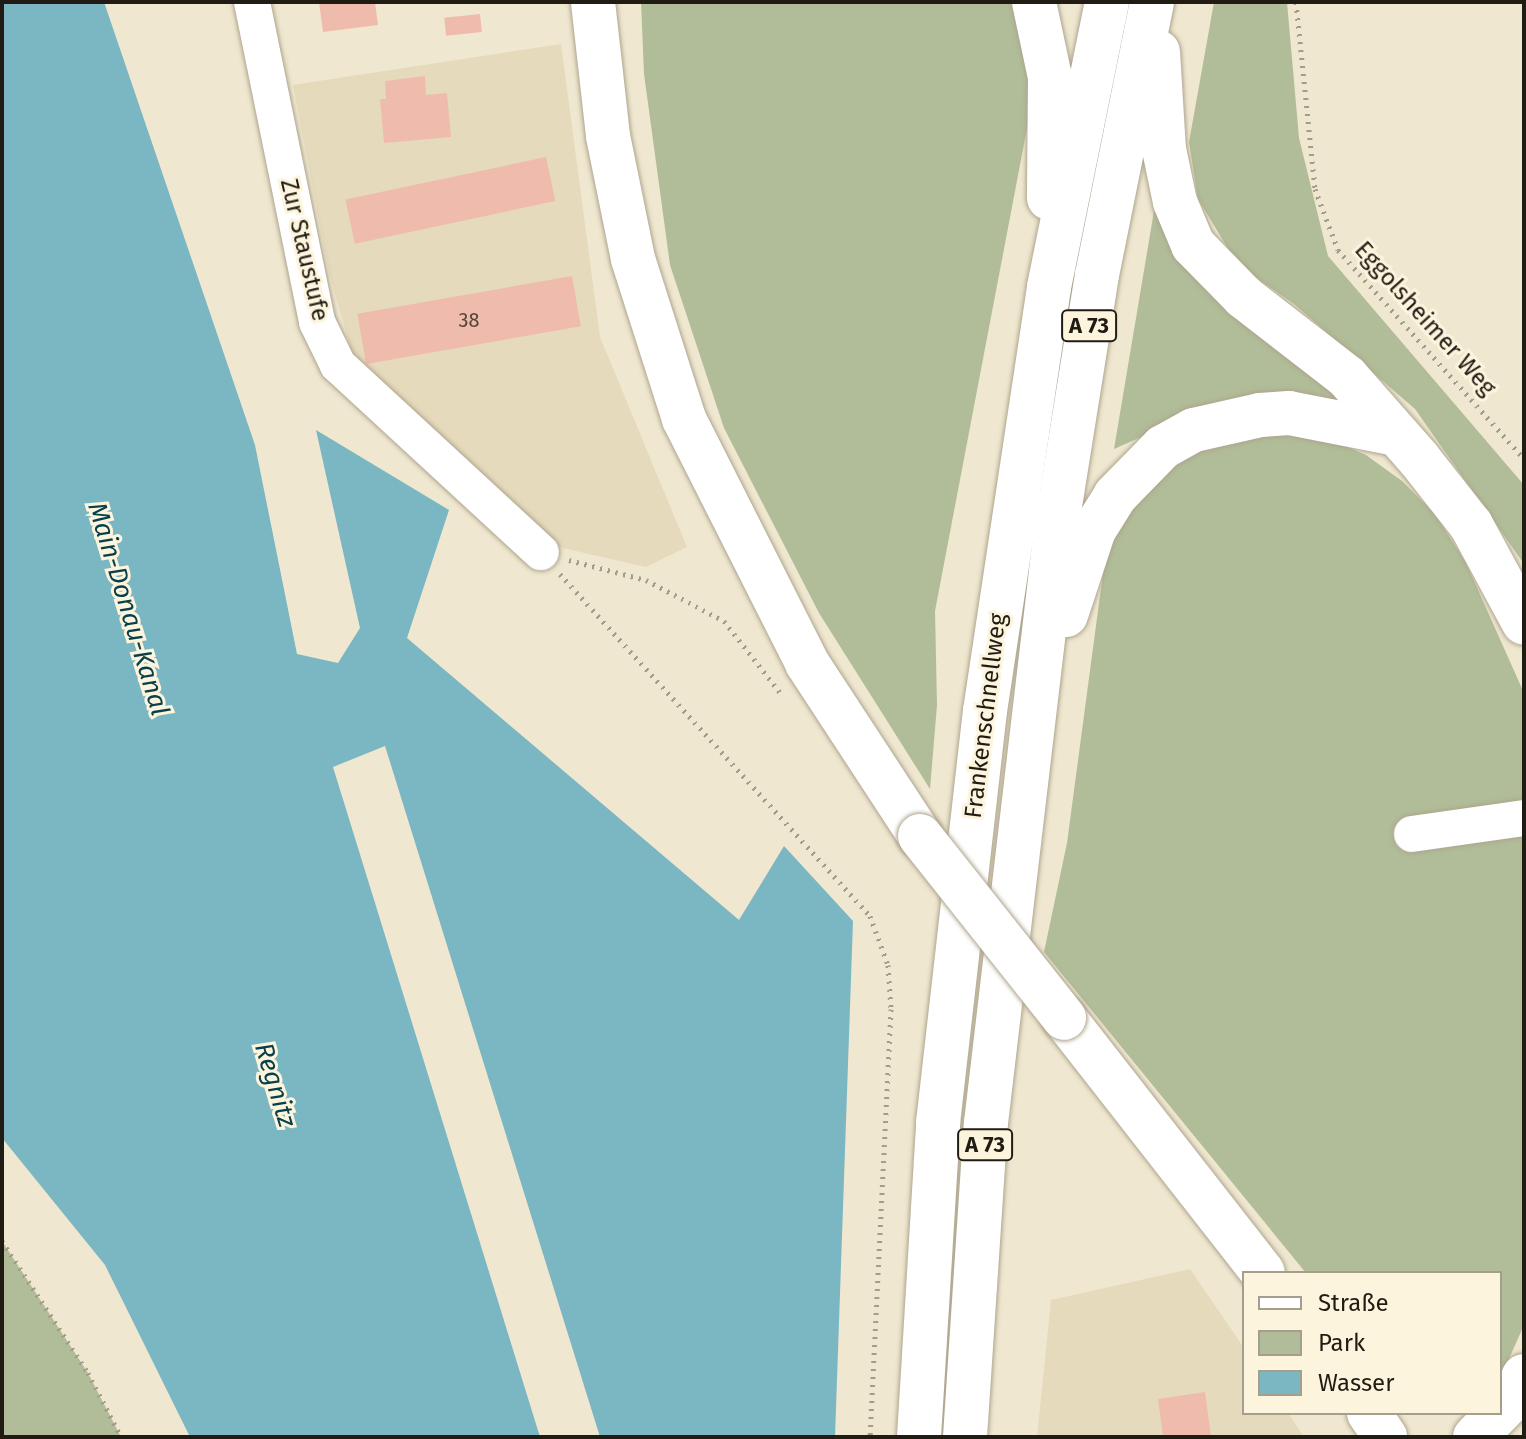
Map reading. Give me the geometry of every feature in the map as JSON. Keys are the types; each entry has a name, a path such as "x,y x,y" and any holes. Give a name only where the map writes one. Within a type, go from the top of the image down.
{"main road":[{"path":"593,2 608,136 633,259 684,419 807,663 920,836 1261,1271"},
{"path":"1034,2 1050,77 1049,287"},
{"name":"Frankenschnellweg","path":"919,1437 939,1107 987,697 1049,287 1107,2"},
{"path":"1155,2 1164,149 1175,202 1193,245 1244,297 1347,377 1465,515 1524,623"},
{"name":"Frankenschnellweg","path":"965,1437 986,1123 1040,653 1097,275 1155,2"},
{"path":"1040,653 1071,608 1094,530 1115,496 1163,447 1194,430 1260,415 1289,413 1392,433"},
{"path":"1502,1409 1514,1397 1524,1376"},
{"path":"1370,1415 1385,1437"},
{"path":"1475,1437 1496,1415"}],"street":[{"name":"Zur Staustufe","path":"252,2 317,322 338,365 541,552"},
{"path":"1412,834 1524,818"}],"path":[{"name":"Eggolsheimer Weg","path":"1296,2 1315,189 1338,250 1524,459"},
{"path":"541,552 646,580 724,621 792,708"},
{"path":"541,552 870,916 888,965 891,1009 870,1437"},
{"path":"2,1241 88,1373 121,1437"}],"shaded area":[{"path":"561,44 600,337 687,547 646,567 545,544 356,367 329,273 293,85"},
{"path":"1190,1269 1242,1345 1242,1415 1289,1415 1304,1437 1037,1437 1051,1300"}],"green space":[{"path":"641,2 1022,2 1036,81 935,611 937,705 930,789 819,613 724,428 670,265 644,74"},
{"path":"1214,2 1287,2 1299,138 1328,256 1524,485 1524,564 1415,409 1294,304 1238,265 1198,199 1189,142"},
{"path":"1156,199 1354,395 1346,410 1166,426 1114,449"},
{"path":"1271,433 1329,439 1366,455 1402,481 1435,514 1466,563 1524,693 1524,1325 1502,1374 1502,1271 1304,1271 1044,952 1067,843 1107,543 1134,495 1174,460 1225,439"},
{"path":"2,1241 88,1373 121,1437 2,1437"}],"water":[{"path":"2,2 104,2 255,445 297,654 338,663 360,628 316,430 449,510 407,638 739,920 784,846 853,921 835,1437 600,1437 385,746 333,767 540,1437 190,1437 105,1265 2,1138"}],"building":[{"path":"319,2 375,2 378,25 323,32"},
{"path":"480,14 482,32 446,36 444,18"},
{"path":"425,76 426,95 447,93 451,137 384,143 380,99 386,99 385,81"},
{"path":"546,157 555,201 355,244 345,200"},
{"path":"572,276 581,326 366,364 357,314"},
{"path":"1205,1392 1211,1437 1163,1437 1158,1399"}],"water label":[{"name":"Main-Donau-Kanal","path":"128,609"},
{"name":"Regnitz","path":"275,1085"}]}
